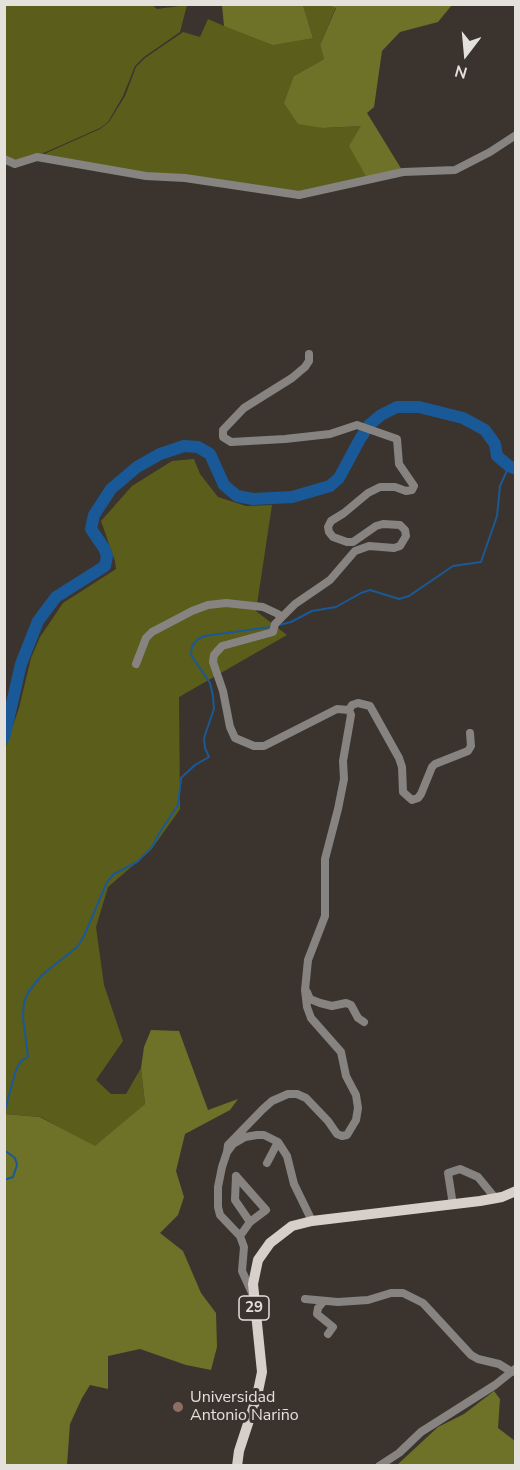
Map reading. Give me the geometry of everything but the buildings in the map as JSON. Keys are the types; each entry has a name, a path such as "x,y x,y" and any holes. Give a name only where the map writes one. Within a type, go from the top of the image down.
{"main road":[{"name":"29","path":"237,1466 239,1451 257,1396 262,1372 252,1293 254,1275 258,1260 270,1243 292,1226 312,1221 496,1199 516,1191"}],"street":[{"path":"4,159 15,164 37,157 146,176 185,178 299,195 403,172 455,170 490,153 516,135"},
{"path":"309,354 309,361 305,368 244,408 224,430 223,438 231,442 330,435 357,424 397,439 399,464 404,474 412,481 414,486 412,490 381,487 368,493 336,517 328,527 333,537 353,542 376,526 392,523 400,525 405,530 404,542 394,548 369,546 355,551 330,580 295,604 275,624 272,632 222,646 214,655 213,662 235,738 254,746 264,746 338,709 349,710"},
{"path":"135,664 146,638 152,632 208,605 247,604 272,610 281,618"},
{"path":"349,710 352,705 358,703 370,706 399,758 402,767 403,792 412,800 421,794 435,764 468,751 471,746 470,733"},
{"path":"252,1293 242,1271 244,1247 240,1236 220,1215 218,1207 218,1187 228,1145 263,1109 288,1094 297,1094 306,1098 337,1134 342,1136 347,1135 351,1130 358,1108 356,1095 346,1076 341,1052 311,1018 305,990 308,960 325,916 326,859 335,829 344,779 343,761 351,715 349,710"},
{"path":"305,990 310,999 320,1003 332,1006 346,1003 351,1005 358,1018 364,1022"},
{"path":"227,1152 238,1140 251,1135 264,1135 278,1142 287,1156 294,1184 312,1221"},
{"path":"267,1163 278,1142"},
{"path":"453,1205 448,1173 460,1169 478,1177 496,1199"},
{"path":"240,1236 250,1222 266,1210 236,1176 235,1200 250,1222"},
{"path":"305,1299 323,1302 368,1300 391,1293 403,1293 416,1298 433,1312 471,1355 514,1370"},
{"path":"323,1302 317,1314 333,1327 328,1334"},
{"path":"379,1466 399,1453 421,1431 495,1385 514,1370"}],"shaded area":[{"path":"151,4 157,9 187,5 180,32 135,66 123,96 108,122 100,128 39,155 16,161 5,156 4,5"},
{"path":"222,5 303,5 313,38 273,45 224,26"},
{"path":"303,5 336,7 320,45 324,59 294,76 323,128 361,126 367,178 299,192 146,174 42,155 100,129 109,122 125,96 136,67 145,58 183,32 200,37 208,19 224,26 313,38"},
{"path":"328,5 452,5 438,22 400,32 382,51 374,107 367,113 402,170 367,178 349,146 361,126 323,128 298,124 284,103 294,76 324,59 320,45 336,8"},
{"path":"194,459 200,474 218,497 246,506 272,505 256,611 287,635 179,697 180,809 151,850 108,887 96,927 104,985 123,1041 96,1080 111,1094 126,1094 141,1068 145,1104 95,1147 41,1117 5,1114 4,752 19,708 31,658 40,637 63,603 116,569 101,521 132,486 172,461"},
{"path":"151,1030 179,1031 208,1110 238,1099 230,1110 185,1134 176,1171 184,1197 178,1215 160,1233 183,1251 201,1293 216,1313 217,1347 211,1370 186,1365 140,1349 108,1356 108,1389 90,1385 70,1424 67,1465 5,1465 5,1114 40,1117 95,1146 145,1104 141,1068 144,1047"},
{"path":"494,1391 500,1399 498,1428 515,1441 515,1465 397,1465 438,1427 464,1414"}],"waterway":[{"path":"4,738 21,664 38,621 56,597 105,566 107,556 104,548 91,529 94,515 111,489 137,467 160,454 184,446 198,447 210,454 224,485 237,496 253,499 292,497 330,486 339,478 369,425 381,415 397,407 419,407 463,418 485,430 495,444 497,456 516,469"},
{"path":"279,625 291,622 312,611 336,607 370,590 399,599 409,596 453,566 481,562 497,516 500,486 509,466"},
{"path":"4,1113 16,1070 21,1061 28,1057 23,1017 24,1002 29,991 42,975 77,947 107,882 114,874 137,862 152,847 178,805 181,778 195,765 209,757 204,738 214,709 213,696 210,683 191,655 192,646 204,636 270,627"},
{"path":"4,1150 15,1158 17,1165 13,1177 4,1180"}],"place":[{"name":"Universidad Antonio Nariño","path":"178,1407"}]}
